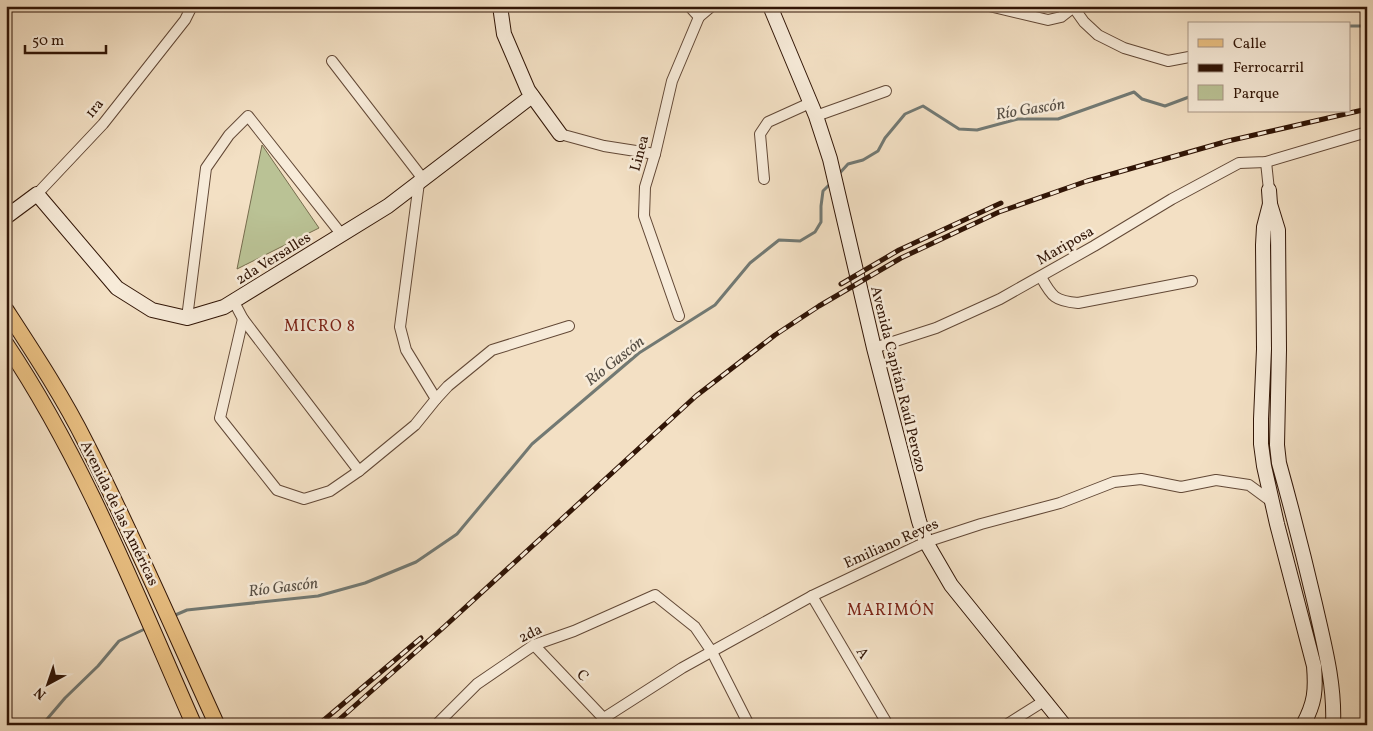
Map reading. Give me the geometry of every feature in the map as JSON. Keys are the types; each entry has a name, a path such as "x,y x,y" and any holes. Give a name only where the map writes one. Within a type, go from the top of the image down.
{"main road":[{"name":"Avenida de las Américas","path":"6,310 37,357 86,442 158,591 216,725"},
{"name":"Avenida de las Américas","path":"6,344 71,454 141,602 194,725"},
{"path":"186,705 205,699"}],"street":[{"name":"1ra","path":"6,218 37,194 102,124 185,20 192,6"},
{"path":"500,6 504,34 528,90 560,134 604,146 655,154"},
{"path":"689,6 698,17"},
{"name":"Linea","path":"679,316 644,216 645,188 672,80 698,17 712,6"},
{"name":"Avenida Capitán Raúl Perozo","path":"770,6 816,116 830,159 874,348 926,542 951,585 1064,725"},
{"path":"989,6 1048,20 1061,18 1074,7 1084,22 1098,35 1124,48 1168,61 1188,57"},
{"path":"332,61 420,175 400,327 406,350 436,399"},
{"path":"816,116 886,91"},
{"name":"2da Versalles","path":"37,194 117,288 152,310 188,318 224,308 388,206 532,96"},
{"path":"764,179 760,134 768,122 810,103"},
{"path":"188,318 206,168 229,135 248,116 342,235"},
{"name":"Mariposa","path":"874,348 936,328 1000,299 1172,199 1239,163 1266,162 1367,132"},
{"path":"1266,162 1270,204 1264,227 1263,245 1264,349 1261,419 1264,466 1288,574 1314,666 1316,686 1314,698 1311,711 1303,725"},
{"path":"1270,204 1278,230 1279,350 1277,445 1279,463 1323,639 1332,686 1334,704 1333,725"},
{"path":"1040,277 1047,288 1060,301 1078,303 1192,281"},
{"path":"234,302 243,319 359,471"},
{"path":"243,319 220,418 277,490 304,500 330,491 359,471 415,424 448,386 492,350 569,326"},
{"name":"Emiliano Reyes","path":"607,722 682,668 812,596 926,542 981,524 1060,503 1114,482 1141,479 1181,486 1216,480 1249,485 1272,502"},
{"name":"2da","path":"436,725 477,684 534,645 574,632 655,595 695,627 712,652"},
{"name":"A","path":"812,596 888,725"},
{"name":"C","path":"534,645 607,722"},
{"path":"712,652 748,725"},
{"path":"1006,725 1044,701"}],"green space":[{"path":"262,145 319,228 237,269"}],"waterway":[{"name":"Río Gascón","path":"1350,26 1367,26"},
{"name":"Río Gascón","path":"838,175 848,164 863,160 878,151 885,138 905,114 923,106 959,129 977,130 1018,119 1058,119 1134,92 1142,99 1165,106 1188,97"},
{"name":"Río Gascón","path":"173,616 187,610 318,596 365,583 416,562 457,534 532,444 639,353 715,305 750,263 779,240 800,241 815,232 821,222 823,191 832,182"},
{"name":"Río Gascón","path":"42,725 119,641 147,628"}],"railway":[{"path":"333,725 444,627 696,396 775,335 819,306 901,258 999,212 1087,181 1228,141 1367,109"},
{"path":"841,284 899,250 1001,203"},
{"path":"318,725 421,638"}],"district":[{"name":"MICRO 8","path":"320,325"},
{"name":"MARIMÓN","path":"891,609"}]}
